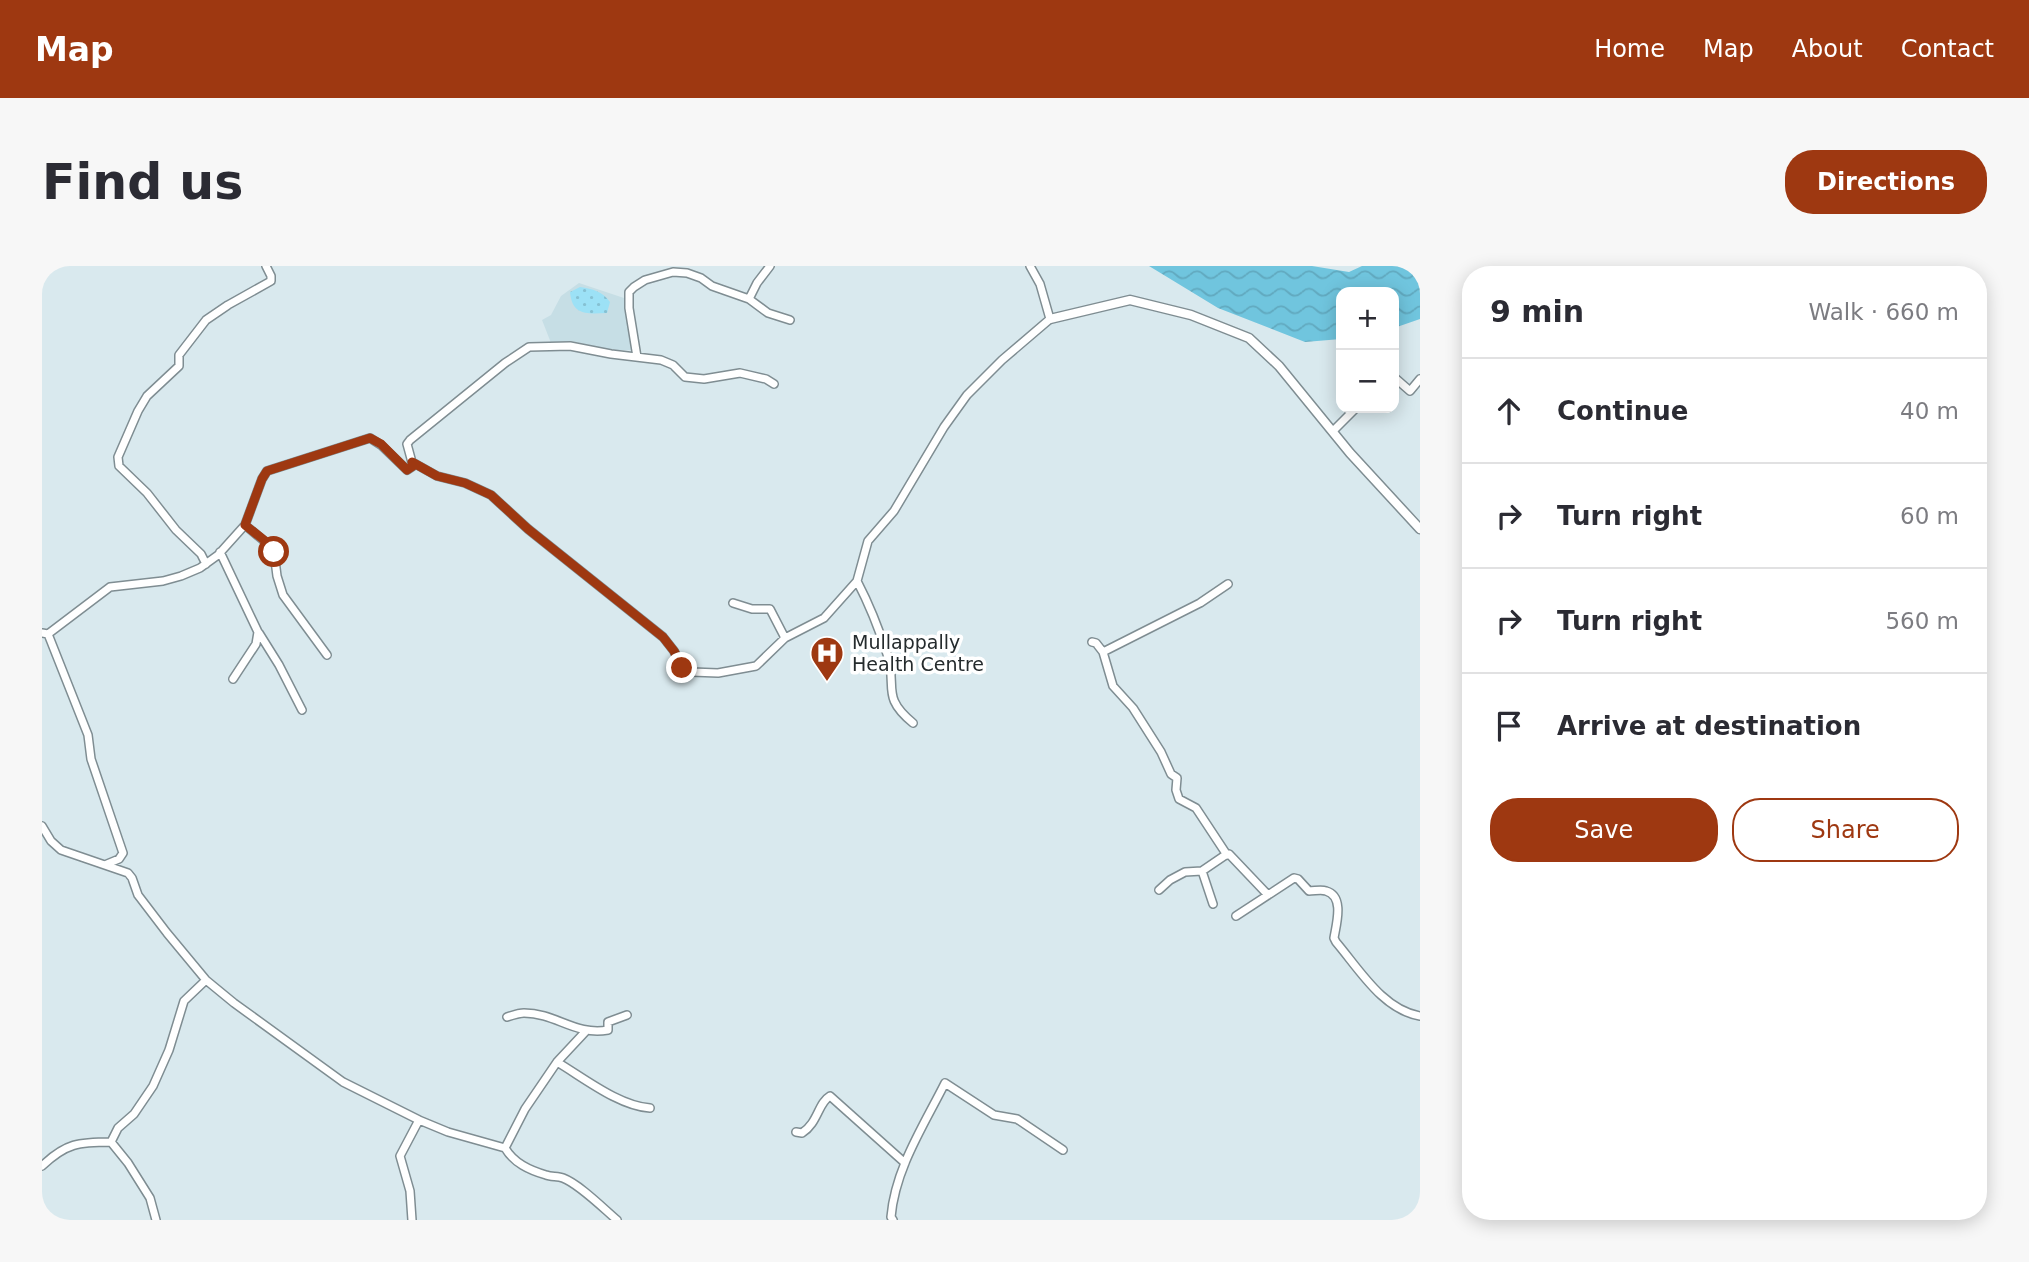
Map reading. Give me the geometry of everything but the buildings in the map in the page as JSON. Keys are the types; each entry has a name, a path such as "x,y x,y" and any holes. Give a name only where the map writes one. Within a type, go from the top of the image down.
{"street":[{"path":"206,564 201,554 176,530 147,493 119,466 118,457 147,396 179,366 179,355 187,343 206,320 228,304 271,281 267,266"},
{"path":"749,299 770,266"},
{"path":"1030,266 1040,284 1051,319"},
{"path":"637,357 629,292 645,280 673,272 701,278 712,286 749,299 768,313 790,320"},
{"path":"412,462 437,476 465,483 491,495 528,529 663,637 682,668 692,672 718,673 756,666 785,638 824,618 857,581 868,541 894,511 944,427 967,395 1002,360 1051,319 1130,300 1191,315 1249,338 1279,366 1389,497 1420,528"},
{"path":"106,864 119,859 123,853 92,759 88,735 45,634 110,587 181,576 206,564 245,525 267,471 370,438 381,444 407,470 413,466 407,449 410,440 505,363 529,347 570,346 661,360 673,365 685,377 704,379 740,373 766,379 774,384"},
{"path":"1399,381 1410,391 1420,379"},
{"path":"1333,431 1351,413"},
{"path":"245,525 274,552 276,576 283,595 327,654"},
{"path":"220,552 258,632 302,710"},
{"path":"857,581 867,599 888,657 892,699 898,711 913,723"},
{"path":"1103,652 1200,603 1228,584"},
{"path":"733,603 752,609 770,609 785,638"},
{"path":"233,679 256,644 258,632"},
{"path":"1092,642 1103,652 1112,686 1133,708 1161,752 1171,774 1177,778 1176,790 1179,799 1196,808 1227,855 1268,895"},
{"path":"42,826 51,841 61,850 128,873 138,895 205,980 343,1082 447,1132 505,1148 521,1165 564,1179 617,1220"},
{"path":"1159,890 1185,872 1202,871 1227,855"},
{"path":"1202,871 1213,904"},
{"path":"1236,916 1294,878 1309,891 1323,890 1333,894 1338,915 1334,938 1336,942 1393,1006 1420,1016"},
{"path":"111,1142 118,1128 134,1114 153,1086 169,1049 184,1001 205,980"},
{"path":"507,1017 523,1013 546,1016 586,1031 608,1030 608,1022 627,1015"},
{"path":"505,1148 525,1109 557,1062 586,1031"},
{"path":"557,1062 624,1102 640,1108 650,1108"},
{"path":"893,1220 892,1203 905,1163 945,1083 994,1115 1017,1119 1063,1150"},
{"path":"796,1132 802,1133 811,1128 825,1099 830,1096 905,1163"},
{"path":"412,1220 410,1191 400,1156 419,1120"},
{"path":"42,1166 54,1154 80,1142 111,1142"},
{"path":"111,1142 150,1198 156,1220"}],"shaded area":[{"path":"579,283 624,298 634,350 612,350 571,341 551,343 542,320 551,315 561,296"},
{"path":"580,287 604,295 610,302 607,313 582,312 574,306 570,292"}],"water":[{"path":"1149,266 1312,266 1349,272 1362,266 1420,266 1420,319 1399,326 1399,287 1336,287 1336,339 1305,342 1218,308"}],"place":[{"name":"Mullappally Health Centre","path":"827,683"}],"route":[{"path":"274,552 245,525 267,471 370,438 381,444 407,470 413,466 412,462 437,476 465,483 491,495 528,529 663,637 682,668"}]}
